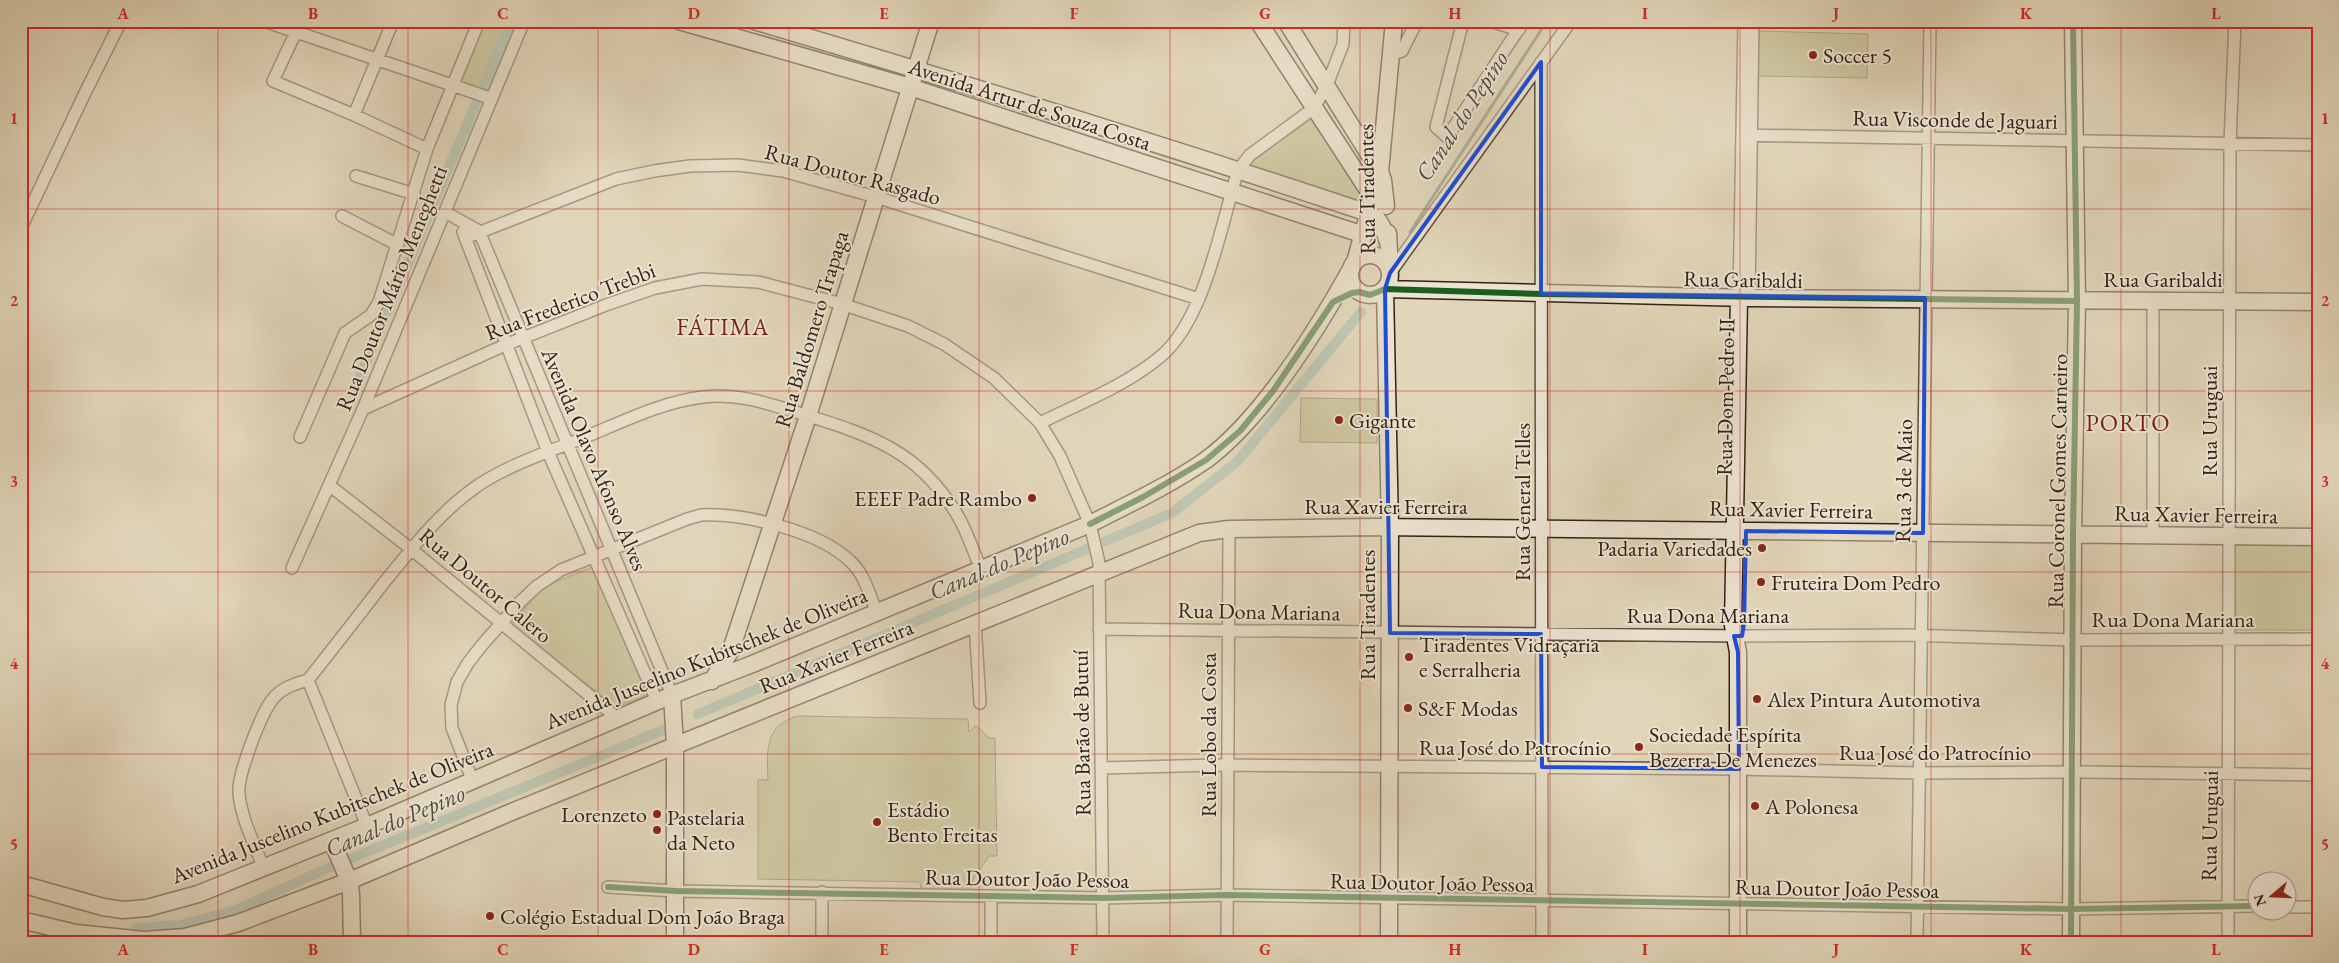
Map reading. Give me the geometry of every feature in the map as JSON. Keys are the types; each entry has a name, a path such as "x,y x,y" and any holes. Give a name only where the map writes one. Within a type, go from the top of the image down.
{"street":[{"path":"21,228 121,21"},
{"path":"264,21 299,27 377,58 490,98"},
{"path":"354,115 393,21"},
{"name":"Rua Doutor Mário Meneghetti","path":"300,437 345,333 371,315 379,302 427,149 479,21"},
{"name":"Rua Doutor Mário Meneghetti","path":"292,568 363,409 490,98 524,21"},
{"name":"Avenida Artur de Souza Costa","path":"679,21 910,87 1230,194 1358,234 1363,238"},
{"name":"Avenida Artur de Souza Costa","path":"754,21 915,68 1238,170 1376,206"},
{"name":"Rua Baldomero Trapaga","path":"712,680 731,650 808,416 930,21"},
{"path":"1258,21 1376,206"},
{"path":"1286,21 1380,172 1383,180 1376,206"},
{"path":"1040,423 1121,383 1162,356 1177,336 1199,299 1238,170 1250,155 1314,108 1327,86 1343,44 1344,21"},
{"name":"Rua Tiradentes","path":"1380,172 1394,21"},
{"path":"1392,55 1402,51 1417,21"},
{"path":"1462,21 1436,127 1447,137 1521,25 1490,21"},
{"path":"1389,279 1383,259 1378,256 1365,256 1353,265 1352,284 1360,292 1370,295 1389,279 1571,21"},
{"name":"Rua Dom Pedro II","path":"1744,21 1748,65"},
{"name":"Rua Dom Pedro II","path":"1738,942 1738,636 1746,135 1748,65 1753,21"},
{"name":"Rua 3 de Maio","path":"1917,942 1930,21"},
{"name":"Rua Coronel Gomes Carneiro","path":"2071,942 2073,535 2077,301 2073,21"},
{"name":"Rua Uruguai","path":"2228,942 2230,774 2230,143 2235,21"},
{"path":"299,27 274,81 427,149"},
{"name":"Rua General Telles","path":"1541,62 1542,942"},
{"name":"Rua Tiradentes","path":"1353,265 1376,206 1387,108"},
{"path":"1068,140 1075,119"},
{"name":"Rua Visconde de Jaguari","path":"1746,135 2318,145"},
{"path":"1360,139 1371,144 1377,144 1384,136"},
{"name":"Rua Doutor Rasgado","path":"465,238 616,179 690,166 738,165 783,171 876,197 1199,299"},
{"path":"356,176 414,194"},
{"name":"Rua Tiradentes","path":"1376,206 1388,242 1389,279 1390,942"},
{"path":"445,212 479,231"},
{"path":"342,216 398,245"},
{"name":"Avenida Olavo Afonso Alves","path":"459,221 505,345 548,452 594,556 664,698"},
{"name":"Avenida Olavo Afonso Alves","path":"479,231 566,444 612,548 664,698"},
{"name":"Avenida Juscelino Kubitschek de Oliveira","path":"21,884 103,907 123,910 169,903 264,869 335,847 367,826 472,779 664,698 750,665 981,569 1092,531 1143,497 1206,460 1240,431 1278,383 1333,302 1353,265"},
{"name":"Rua Frederico Trebbi","path":"363,409 505,345 606,304 654,288 702,279 758,282 842,304 908,326 944,344 994,378 1040,423 1060,456 1092,531"},
{"name":"Rua Garibaldi","path":"1389,279 1408,290 1541,294 1744,298 2318,302"},
{"path":"2153,301 2153,536"},
{"path":"264,869 240,806 238,790 240,775 263,715 272,700 285,688 308,680 411,549 444,514 474,488 524,461 668,404 703,397 738,396 845,427 882,443 916,463 940,490 960,519 981,569"},
{"name":"Rua Doutor Calero","path":"329,485 411,549 617,718"},
{"path":"472,779 452,728 451,705 457,682 468,663 521,600 537,586 561,570 612,548 701,516 718,514 772,524 816,539 838,550 852,563 863,579 877,613"},
{"name":"Rua Xavier Ferreira","path":"347,877 975,623 1098,567 1199,533 1229,529 1390,528 2318,538"},
{"name":"Rua Lobo da Costa","path":"1227,942 1229,529"},
{"name":"Rua Barão de Butuí","path":"1092,531 1098,567 1103,942"},
{"path":"975,623 980,703"},
{"name":"Rua Dona Mariana","path":"1099,629 1738,636 1920,635 2073,640 2318,639"},
{"path":"731,650 734,660 740,665 750,665"},
{"path":"308,680 367,826"},
{"path":"664,698 673,714 675,745 675,942"},
{"name":"Rua José do Patrocínio","path":"1101,768 1227,765 1739,769 1918,773 2072,772 2318,775"},
{"path":"335,847 352,894 352,942"},
{"path":"21,920 74,937 144,940 186,937 238,923 347,877"},
{"name":"Rua Doutor João Pessoa","path":"608,887 676,891 1103,898 1226,895 1542,902 2071,909 2246,906"},
{"path":"822,892 822,942"},
{"path":"991,896 991,942"},
{"path":"2296,907 2318,907"}],"highlighted area":[{"path":"1541,62 1541,294 1925,298 1923,533 1746,531 1744,624 1742,636 1734,636 1738,652 1739,769 1542,767 1541,634 1390,633 1385,289 1390,273"}],"green space":[{"path":"483,21 518,21 487,91 461,83 460,80"},
{"name":"Soccer 5","path":"1759,31 1868,34 1867,78 1758,76"},
{"path":"1312,118 1366,196 1361,207 1246,166"},
{"name":"Gigante","path":"1301,398 1377,399 1377,443 1300,442"},
{"path":"2235,545 2318,545 2318,630 2236,630"},
{"path":"592,567 647,695 616,707 511,625 543,587"},
{"name":"Estádio Bento Freitas","path":"798,716 968,719 969,732 976,725 989,738 995,738 997,856 989,856 973,879 972,890 921,890 920,882 758,879 758,780 768,780 768,749 773,733 787,720"}],"waterway":[{"path":"484,85 511,21"},
{"name":"Canal do Pepino","path":"1410,232 1547,21"},
{"path":"357,383 477,101"},
{"name":"Canal do Pepino","path":"698,714 1172,513 1237,462 1361,312"},
{"name":"Canal do Pepino","path":"136,928 180,925 236,910 328,868 663,730"}],"cycle path":[{"path":"2071,942 2073,535 2077,301 2073,21"},
{"path":"1090,524 1143,497 1206,460 1240,431 1273,391 1333,302 1352,293 1359,292 1370,295 1385,289 1541,294 2077,301"},
{"path":"608,887 676,891 1103,898 1226,895 2071,909 2246,906"}],"place":[{"name":"Soccer 5","path":"1813,55"},
{"name":"Gigante","path":"1339,420"},
{"name":"EEEF Padre Rambo","path":"1032,498"},
{"name":"Padaria Variedades","path":"1762,548"},
{"name":"Fruteira Dom Pedro","path":"1761,582"},
{"name":"Tiradentes Vidraçaria e Serralheria","path":"1409,657"},
{"name":"Alex Pintura Automotiva","path":"1757,699"},
{"name":"S&F Modas","path":"1408,708"},
{"name":"Sociedade Espírita Bezerra De Menezes","path":"1639,747"},
{"name":"A Polonesa","path":"1755,806"},
{"name":"Lorenzeto","path":"657,814"},
{"name":"Estádio Bento Freitas","path":"877,822"},
{"name":"Pastelaria da Neto","path":"657,830"},
{"name":"Colégio Estadual Dom João Braga","path":"490,916"}],"district":[{"name":"FÁTIMA","path":"723,327"},
{"name":"PORTO","path":"2128,423"}]}
